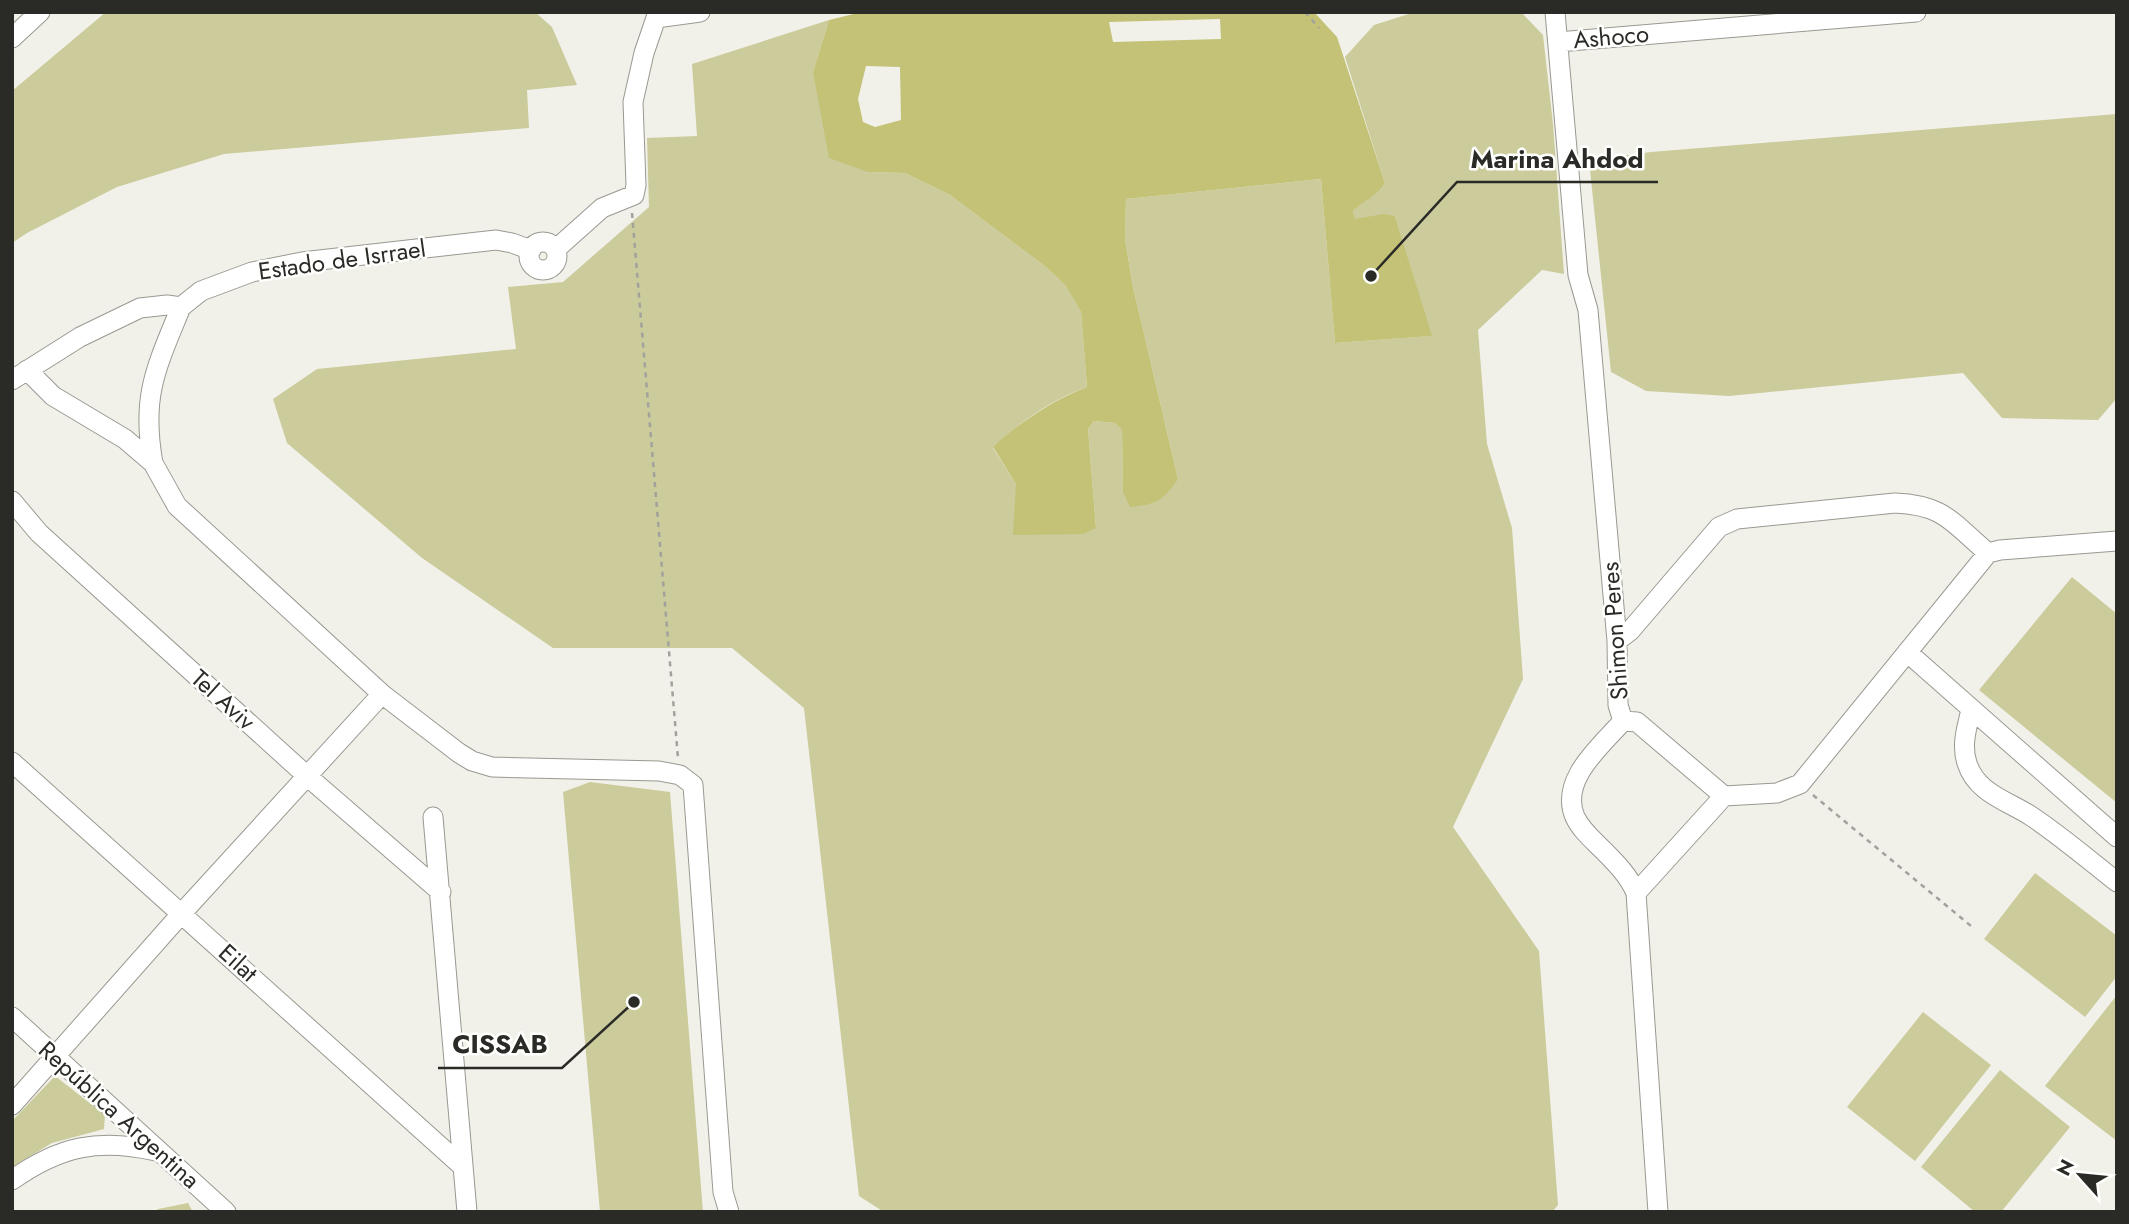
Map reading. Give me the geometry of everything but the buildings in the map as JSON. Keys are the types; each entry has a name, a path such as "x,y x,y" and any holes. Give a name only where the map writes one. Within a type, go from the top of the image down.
{"street":[{"path":"12,38 40,12"},
{"path":"634,195 636,185 632,102 657,15 700,12"},
{"name":"Shimon Peres","path":"1555,12 1577,275 1588,310 1617,641 1618,705 1623,721 1582,769 1571,794 1572,808 1583,830 1632,883 1636,893"},
{"name":"Ashoco","path":"1558,41 1916,12"},
{"name":"Estado de Isrrael","path":"181,307 201,291 252,272 302,262 496,240 530,250 537,243 545,242 556,249 602,208 634,195"},
{"path":"153,463 125,439 20,375 80,337 140,308 167,305 181,307 155,370 148,404 148,436 153,463 177,506 382,694 472,761 492,767 659,771 680,775 693,785 723,1192 729,1212"},
{"name":"Tel Aviv","path":"12,501 39,533 307,776 441,892"},
{"path":"1617,641 1630,631 1719,527 1738,519 1895,503 1918,504 1942,513 1987,553"},
{"path":"1623,721 1636,722 1724,796 1777,793 1800,784 1987,553 2117,541"},
{"path":"1907,652 2117,837"},
{"path":"12,1105 182,913 382,694"},
{"path":"1970,710 1964,742 1966,763 1975,780 2001,802 2030,815 2117,883"},
{"name":"Eilat","path":"12,762 461,1166"},
{"path":"1658,1212 1636,893 1724,796"},
{"path":"433,817 467,1212"},
{"name":"República Argentina","path":"12,1017 226,1212"},
{"path":"12,1180 58,1153 80,1147 106,1144 158,1151"}],"path":[{"path":"1305,12 1319,28"},
{"path":"634,195 631,202 638,292 680,775"},
{"path":"1800,784 1971,926"}],"green space":[{"path":"106,12 535,12 552,27 577,85 527,90 529,128 224,154 117,187 12,243 12,91"},
{"path":"1415,12 1521,12 1543,35 1553,124 1564,274 1542,270 1478,330 1487,444 1512,528 1523,679 1453,827 1539,951 1558,1205 1552,1212 884,1212 859,1196 804,708 732,648 553,648 422,558 287,443 273,399 317,369 516,349 508,287 563,282 649,207 647,138 697,136 692,64 829,20 813,72 868,172 905,173 950,195 1046,267 1065,285 1081,312 1087,387 1037,412 993,448 1016,484 1096,528 1088,429 1094,421 1115,423 1122,430 1123,492 1178,479 1133,287 1125,239 1126,199 1321,179 1335,343 1431,336 1395,216 1355,220 1353,211 1378,192 1385,183 1345,57 1374,25"},
{"path":"2117,114 2117,398 2098,420 2002,418 1963,373 1729,396 1646,391 1611,372 1589,160 1651,152"},
{"path":"2072,577 2117,614 2117,803 1979,690"},
{"path":"590,782 670,792 703,1212 600,1212 563,792"},
{"path":"2035,873 2117,936 2117,976 2085,1017 1984,939"},
{"path":"2117,995 2117,1141 2045,1086"},
{"path":"1923,1012 1991,1065 1915,1161 1847,1107"},
{"path":"2000,1070 2070,1127 2001,1212 1975,1212 1921,1167"},
{"path":"55,1076 105,1115 104,1129 52,1143 12,1167 12,1121"},
{"path":"188,1203 193,1212 155,1212 158,1209"}],"shaded area":[{"path":"862,12 1314,12 1337,37 1385,183 1378,192 1353,211 1355,219 1384,214 1395,216 1432,336 1335,343 1321,179 1126,199 1125,239 1133,287 1178,479 1158,500 1130,507 1123,492 1122,430 1115,423 1094,421 1088,429 1096,528 1083,534 1013,535 1016,484 993,447 1037,412 1087,387 1081,312 1065,285 1046,267 950,195 905,173 868,172 829,158 813,72 829,20","holes":["1220,19 1221,39 1113,42 1109,22","866,66 900,67 901,120 875,127 863,122 858,99"]}],"place":[{"name":"Marina Ahdod","path":"1371,276"},
{"name":"CISSAB","path":"634,1002"}]}
